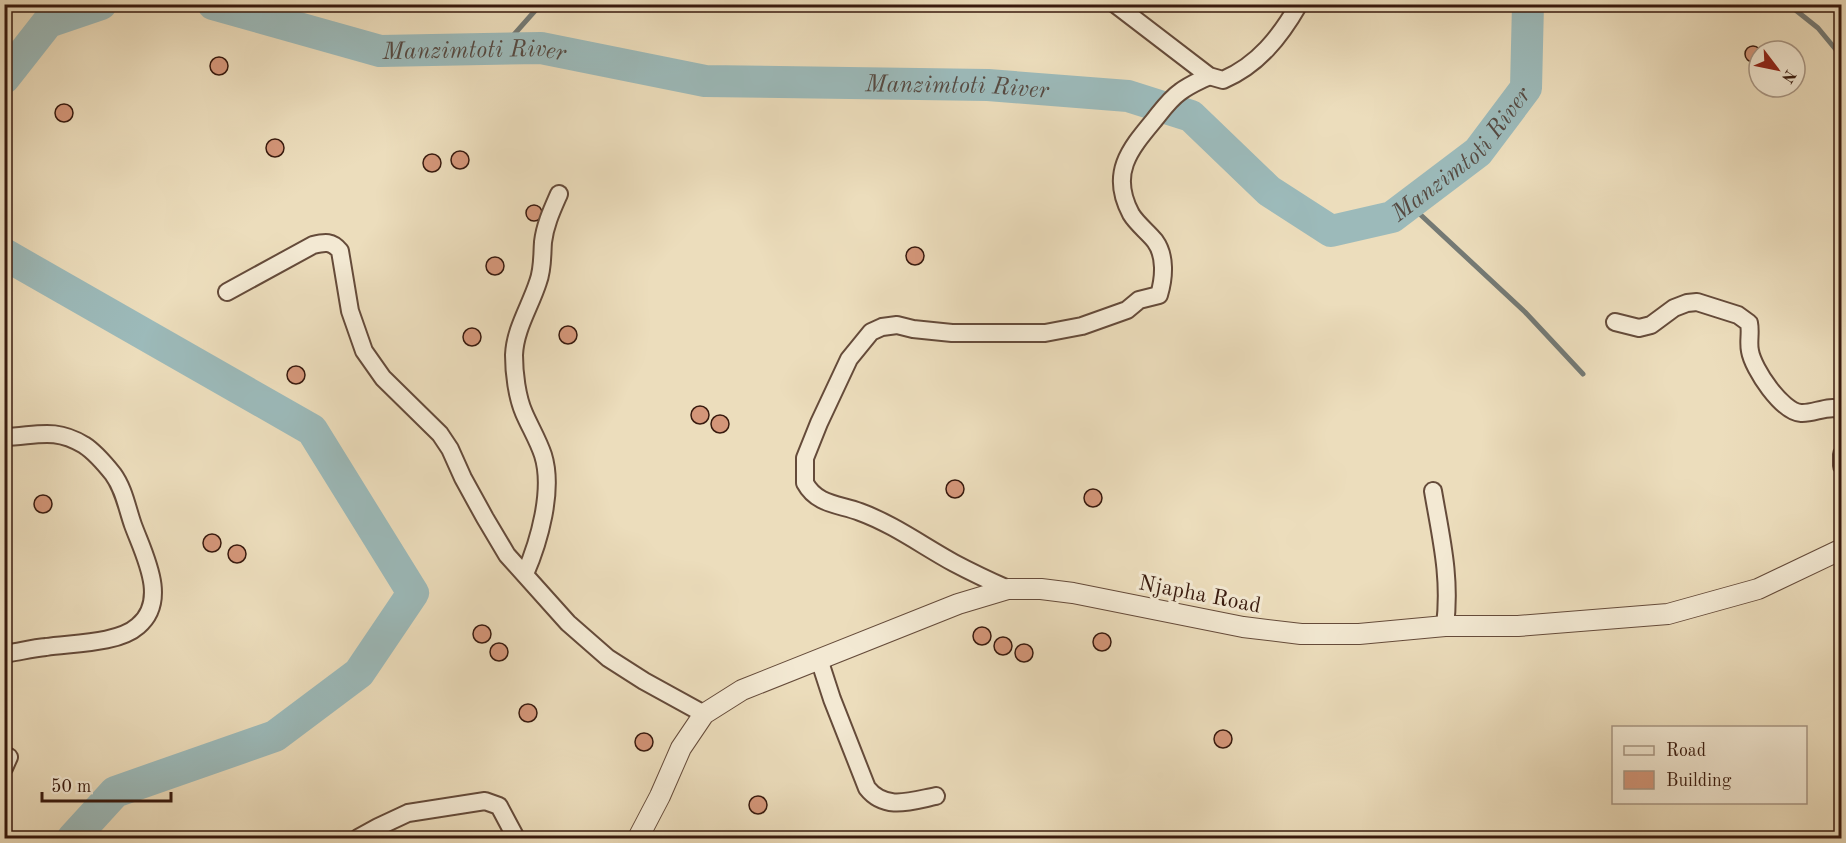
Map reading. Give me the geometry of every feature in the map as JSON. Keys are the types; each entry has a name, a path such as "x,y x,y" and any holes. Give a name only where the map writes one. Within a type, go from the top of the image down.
{"street":[{"path":"1115,4 1209,76 1223,80 1257,60 1278,37 1299,4"},
{"path":"1008,589 954,563 860,512 819,499 805,483 805,458 849,359 871,332 882,327 897,326 952,333 1045,333 1082,326 1127,310 1139,300 1159,295 1163,274 1161,251 1131,213 1124,192 1122,172 1129,152 1173,97 1209,76"},
{"path":"525,574 537,544 543,517 546,474 542,452 523,411 514,356 521,322 539,280 543,240 549,216 559,194"},
{"path":"226,292 313,245 325,242 335,245 340,251 350,311 364,351 383,378 440,434 507,555 568,623 608,658 704,714"},
{"path":"1616,322 1629,327 1645,327 1674,308 1697,302 1738,315 1749,323 1750,351 1761,377 1791,410 1800,413 1835,408 1842,410"},
{"path":"4,437 51,433 75,440 96,455 114,475 127,502 153,584 151,608 145,620 136,629 97,642 10,653"},
{"path":"1842,454 1842,466"},
{"path":"1433,491 1447,573 1449,599 1445,626"},
{"name":"Njapha Road","path":"638,838 681,748 704,714 742,690 958,604 1008,589 1041,589 1073,593 1243,627 1301,634 1359,634 1445,626 1518,626 1668,614 1758,590 1842,549"},
{"path":"819,659 867,788 873,796 889,803 902,803 936,796"},
{"path":"358,838 408,813 485,801 500,806 516,838"}],"building":[{"path":"219,57 225,60 228,66 225,72 219,75 213,72 210,66 213,60"},
{"path":"64,104 70,107 73,113 70,119 64,122 58,119 55,113 58,107"},
{"path":"275,139 281,142 284,148 281,154 275,157 269,154 266,148 269,142"},
{"path":"460,151 466,154 469,160 466,166 460,169 454,166 451,160 454,154"},
{"path":"432,154 438,157 441,163 438,169 432,172 426,169 423,163 426,157"},
{"path":"531,205 537,205 542,213 540,219 531,221 526,216 526,210"},
{"path":"915,247 921,250 924,256 921,262 915,265 909,262 906,256 909,250"},
{"path":"495,257 501,260 504,266 501,272 495,275 489,272 486,266 489,260"},
{"path":"568,326 574,329 577,335 574,341 568,344 562,341 559,335 562,329"},
{"path":"472,328 478,331 481,337 478,343 472,346 466,343 463,337 466,331"},
{"path":"296,366 302,369 305,375 302,381 296,384 290,381 287,375 290,369"},
{"path":"700,406 706,409 709,415 706,421 700,424 694,421 691,415 694,409"},
{"path":"720,415 726,418 729,424 726,430 720,433 714,430 711,424 714,418"},
{"path":"955,480 961,483 964,489 961,495 955,498 949,495 946,489 949,483"},
{"path":"1093,489 1099,492 1102,498 1099,504 1093,507 1087,504 1084,498 1087,492"},
{"path":"43,495 49,498 52,504 49,510 43,513 37,510 34,504 37,498"},
{"path":"212,534 218,537 221,543 218,549 212,552 206,549 203,543 206,537"},
{"path":"237,545 243,548 246,554 243,560 237,563 231,560 228,554 231,548"},
{"path":"4,547 11,555 10,560 4,564"},
{"path":"482,625 488,628 491,634 488,640 482,643 476,640 473,634 476,628"},
{"path":"982,627 988,630 991,636 988,642 982,645 976,642 973,636 976,630"},
{"path":"1102,633 1108,636 1111,642 1108,648 1102,651 1096,648 1093,642 1096,636"},
{"path":"1003,637 1009,640 1012,646 1009,652 1003,655 997,652 994,646 997,640"},
{"path":"499,643 505,646 508,652 505,658 499,661 493,658 490,652 493,646"},
{"path":"1024,644 1030,647 1033,653 1030,659 1024,662 1018,659 1015,653 1018,647"},
{"path":"528,704 534,707 537,713 534,719 528,722 522,719 519,713 522,707"},
{"path":"1223,730 1229,733 1232,739 1229,745 1223,748 1217,745 1214,739 1217,733"},
{"path":"644,733 650,736 653,742 650,748 644,751 638,748 635,742 638,736"},
{"path":"758,796 764,799 767,805 764,811 758,814 752,811 749,805 752,799"}],"waterway":[{"name":"Manzimtoti River","path":"4,78 48,22 101,4"},
{"name":"Manzimtoti River","path":"213,4 380,51 541,48 705,81 988,85 1128,96 1191,116 1269,191 1331,231 1392,217 1478,152 1526,88 1528,4"},
{"path":"502,48 541,4"},
{"path":"1788,4 1818,28 1842,57"},
{"path":"1409,204 1525,312 1583,374"},
{"name":"Manzimtoti River","path":"4,254 312,430 413,593 359,673 275,736 115,792 73,838"}]}
